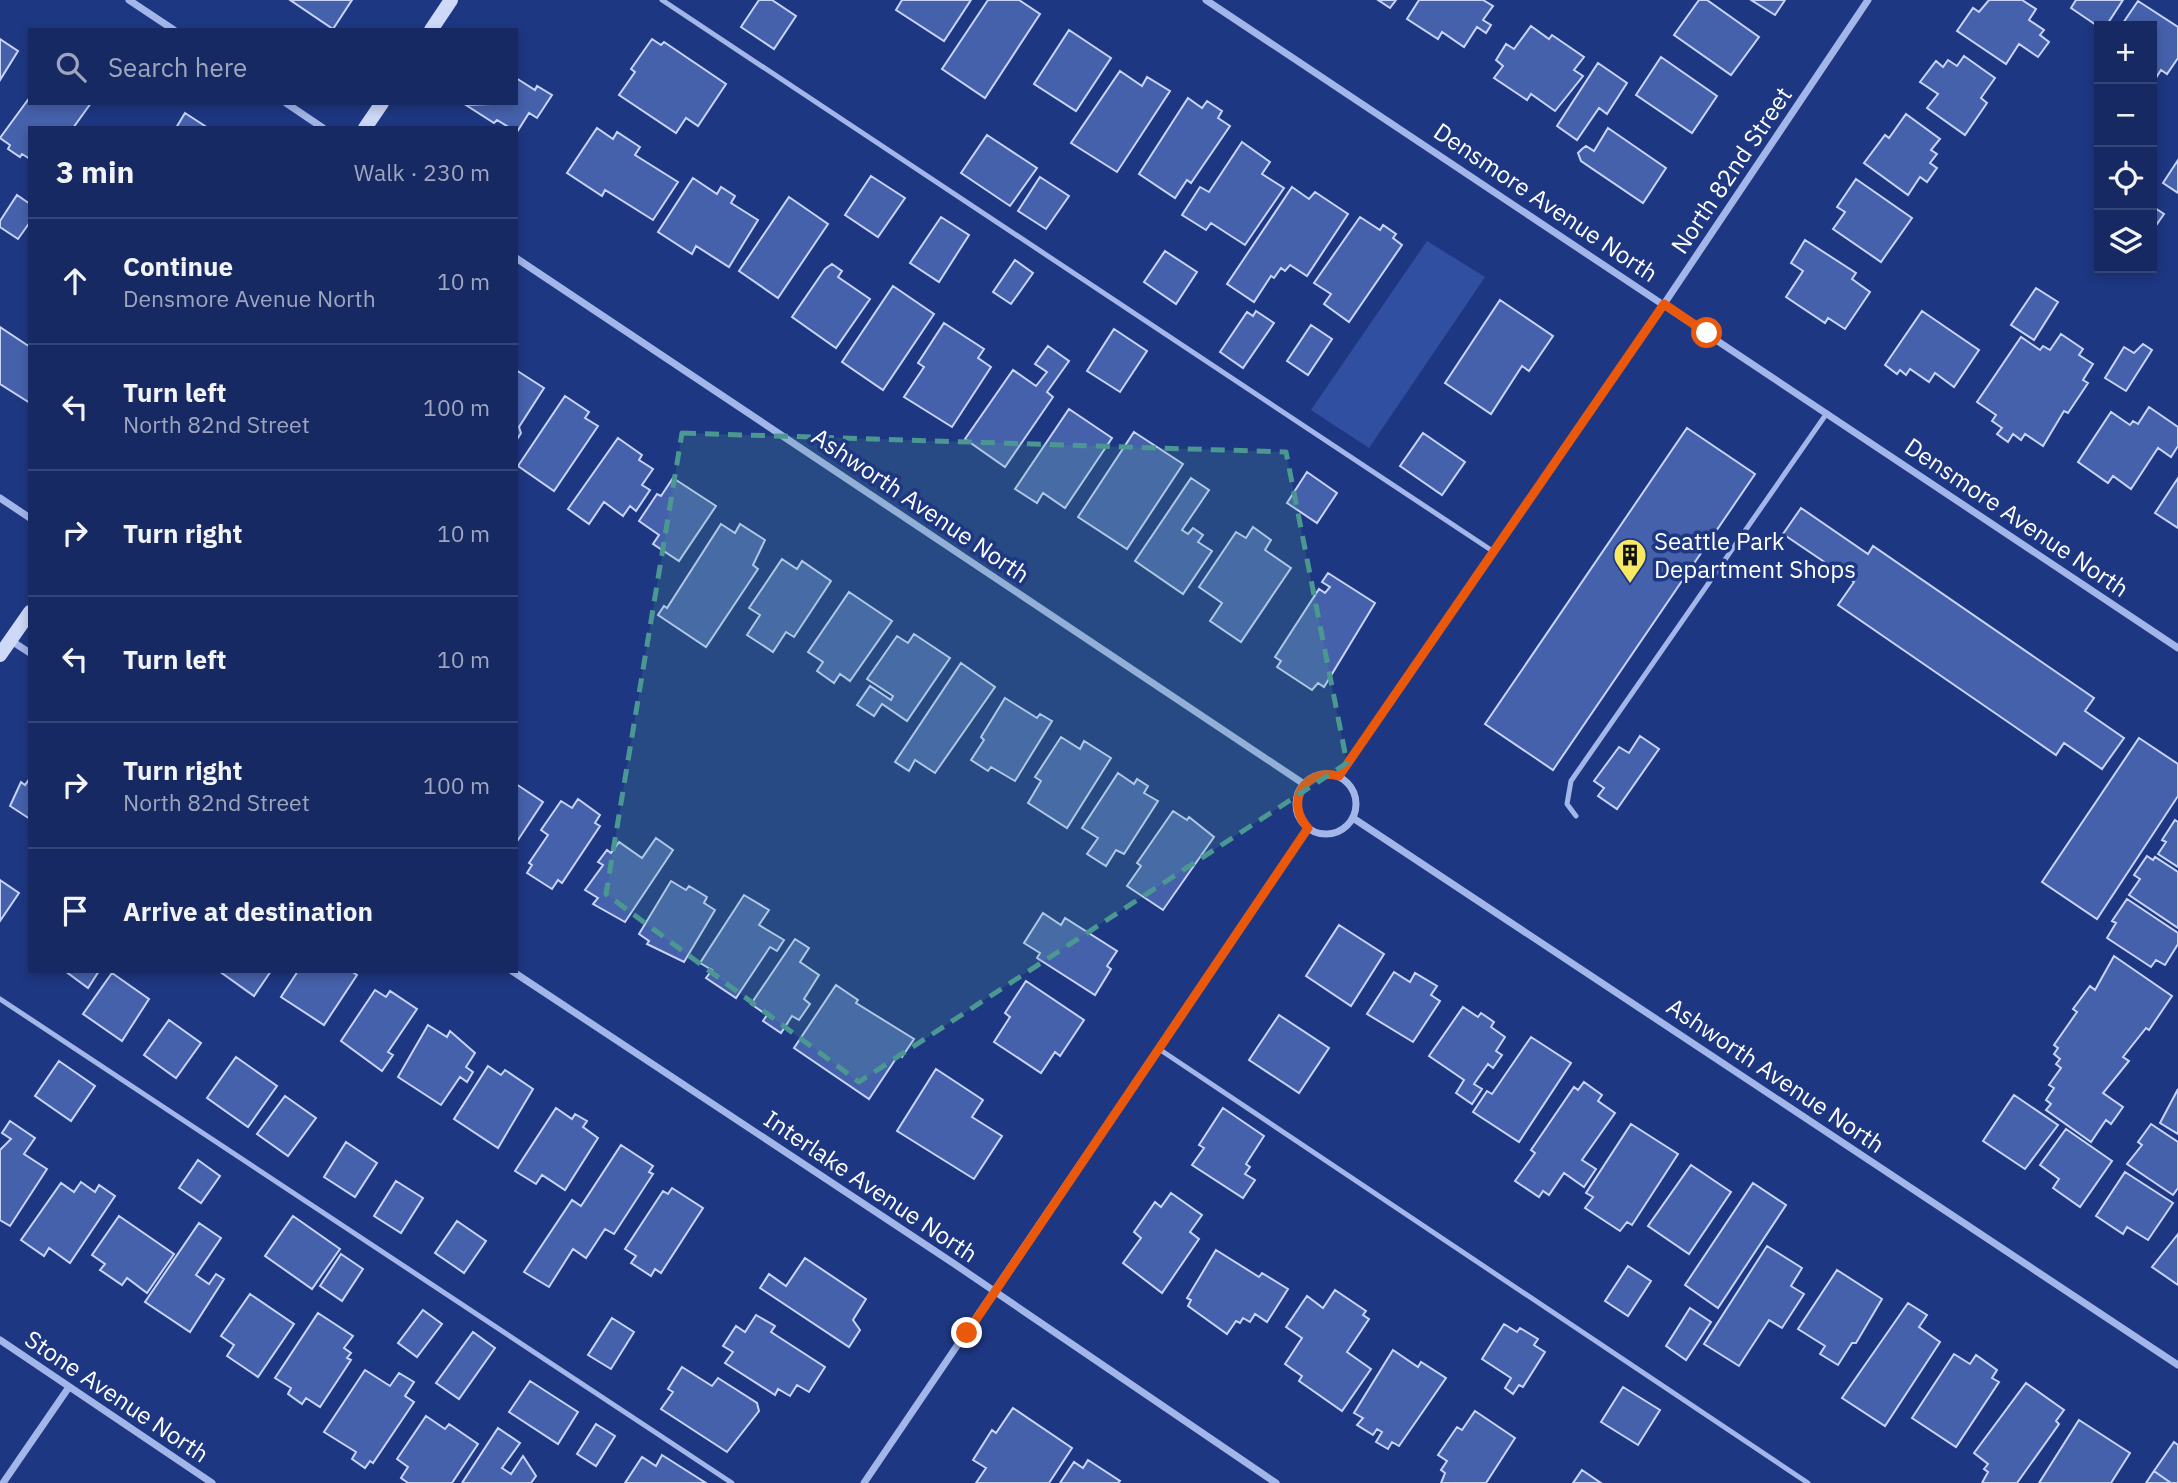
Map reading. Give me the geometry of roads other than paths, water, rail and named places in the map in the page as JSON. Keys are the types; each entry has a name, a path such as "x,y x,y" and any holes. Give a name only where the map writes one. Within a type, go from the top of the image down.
{"main road":[{"path":"432,28 452,0"},
{"path":"366,126 381,105"},
{"path":"0,655 28,615"}],"street":[{"path":"129,0 171,28"},
{"name":"Densmore Avenue North","path":"1206,0 2178,648"},
{"name":"North 82nd Street","path":"1339,776 1664,304 1868,0"},
{"path":"289,105 320,126"},
{"name":"Ashworth Avenue North","path":"518,259 1304,784"},
{"path":"0,498 28,517"},
{"path":"10,640 28,652"},
{"path":"1320,774 1339,776 1353,789 1356,798 1353,818 1338,832 1328,834 1308,828 1297,811 1297,802 1304,784 1320,774"},
{"name":"Ashworth Avenue North","path":"1353,818 2178,1366"},
{"path":"864,1483 1308,828"},
{"name":"Interlake Avenue North","path":"515,973 995,1292 1276,1483"},
{"name":"Stone Avenue North","path":"0,1340 212,1483"},
{"path":"3,1483 69,1387"}],"lane":[{"path":"662,0 1494,552"},
{"path":"1576,816 1567,804 1571,781 1827,413"},
{"path":"0,999 732,1483"},
{"path":"1159,1049 1808,1483"}],"place":[{"name":"Seattle Park Department Shops","path":"1630,585"}]}
